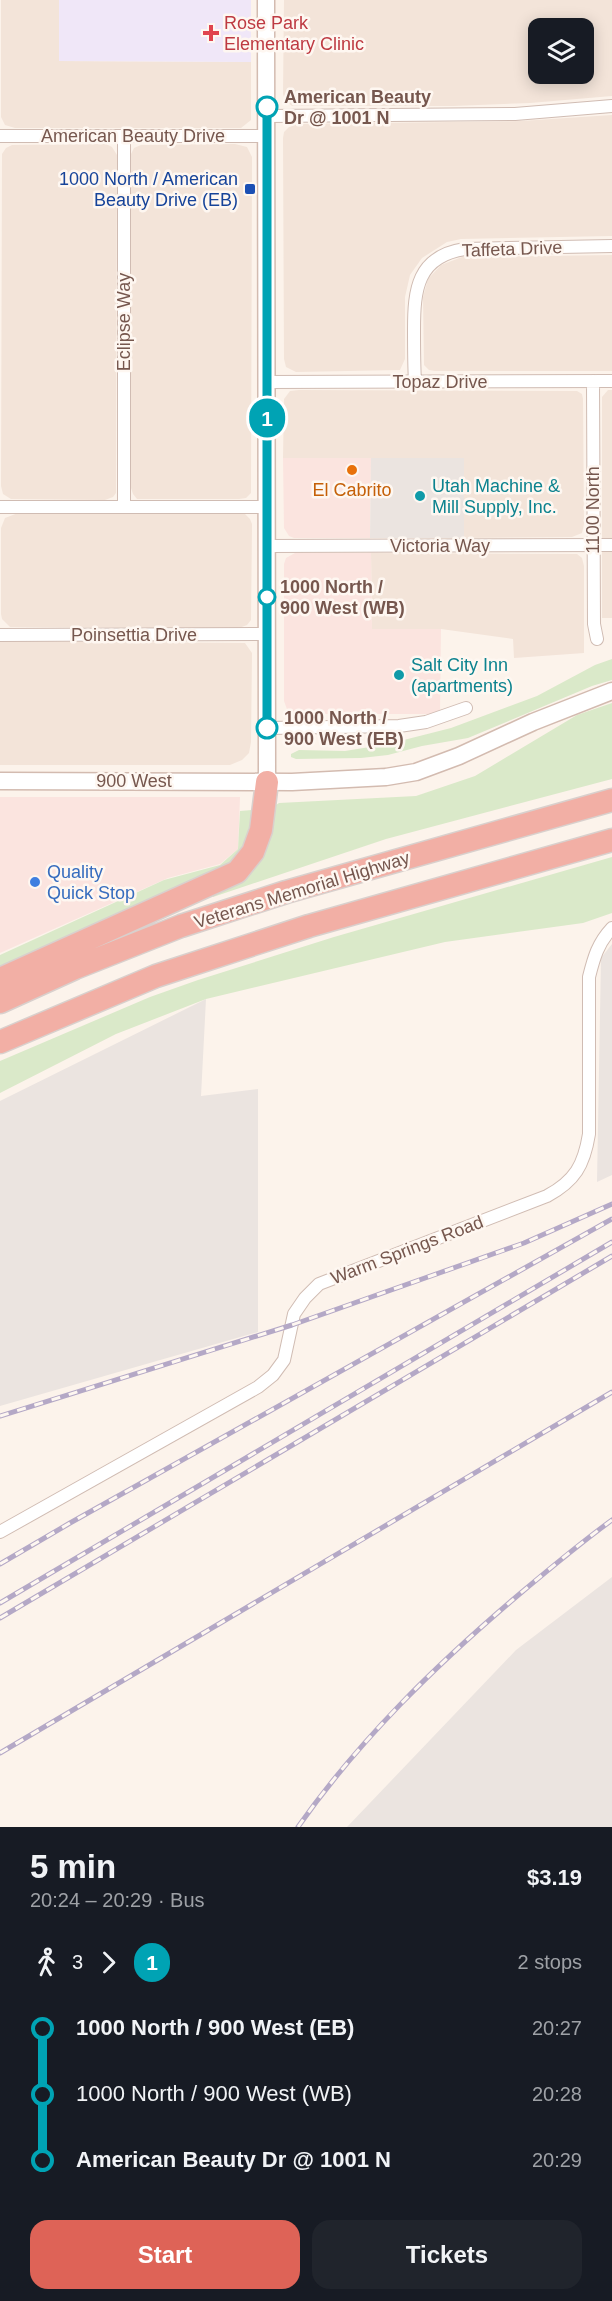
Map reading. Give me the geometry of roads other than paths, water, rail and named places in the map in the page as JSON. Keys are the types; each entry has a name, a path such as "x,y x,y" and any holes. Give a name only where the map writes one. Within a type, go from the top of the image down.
{"highway":[{"path":"0,979 237,872 253,852 261,830 267,782"},
{"name":"Veterans Memorial Highway","path":"0,1002 75,968 181,926 286,892 612,800"},
{"name":"Veterans Memorial Highway","path":"0,1042 156,976 309,926 612,840"}],"street":[{"path":"266,0 267,782"},
{"path":"267,116 515,114 612,106"},
{"name":"American Beauty Drive","path":"0,136 267,136"},
{"name":"Eclipse Way","path":"124,137 124,507"},
{"name":"Taffeta Drive","path":"415,382 416,290 423,272 437,259 455,250 465,249 612,246"},
{"name":"1100 North","path":"592,381 594,624 597,639"},
{"name":"Topaz Drive","path":"267,382 612,381"},
{"path":"0,507 267,507"},
{"name":"Victoria Way","path":"267,546 612,545"},
{"name":"Poinsettia Drive","path":"0,635 267,634"},
{"name":"900 West","path":"0,781 370,780 416,772 612,691"},
{"path":"267,728 399,726 426,722 466,708"},
{"name":"Warm Springs Road","path":"0,1532 258,1387 273,1375 284,1360 294,1314 305,1298 320,1284 563,1188 582,1163 586,1152 589,1134 589,977 594,955 601,940 612,928"}],"railway":[{"path":"0,1416 292,1325 524,1243 612,1204"},
{"path":"0,1564 612,1219"},
{"path":"0,1603 612,1242"},
{"path":"0,1618 612,1256"},
{"path":"0,1753 612,1392"},
{"path":"298,1827 347,1764 428,1677 516,1597 612,1520"}],"place":[{"name":"Rose Park Elementary Clinic","path":"211,33"},
{"name":"American Beauty Dr @ 1001 N","path":"267,107"},
{"name":"1000 North / American Beauty Drive (EB)","path":"250,189"},
{"name":"El Cabrito","path":"352,470"},
{"name":"Utah Machine & Mill Supply, Inc.","path":"420,496"},
{"name":"1000 North / 900 West (WB)","path":"267,597"},
{"name":"Salt City Inn (apartments)","path":"399,675"},
{"name":"1000 North / 900 West (EB)","path":"267,728"},
{"name":"Quality Quick Stop","path":"35,882"}]}
